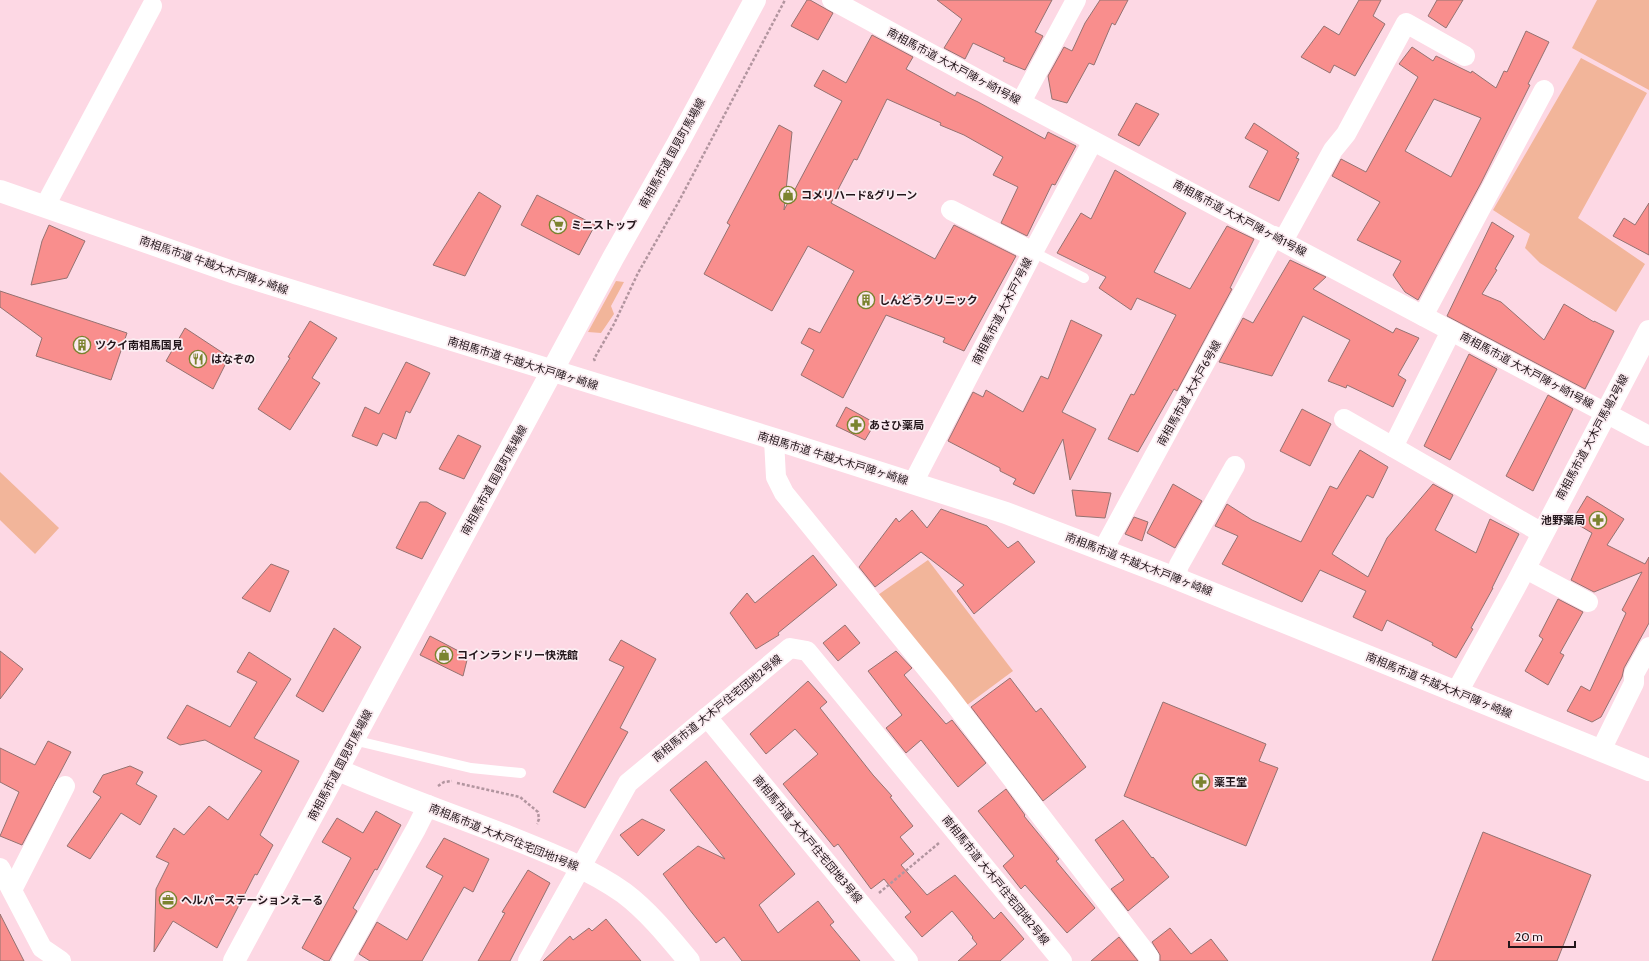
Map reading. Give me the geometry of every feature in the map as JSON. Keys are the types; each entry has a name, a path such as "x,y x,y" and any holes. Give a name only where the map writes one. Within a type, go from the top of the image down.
{"street":[{"name":"南相馬市道 国見町馬場線","path":"234,961 755,0"},
{"name":"南相馬市道 大木戸陣ヶ崎1号線","path":"832,0 1093,141 1279,238 1649,436"},
{"path":"1021,102 1076,0"},
{"path":"45,206 152,6"},
{"name":"南相馬市道 大木戸6号線","path":"1103,550 1279,238 1333,150 1346,134 1406,23 1465,56"},
{"path":"1423,316 1544,90"},
{"name":"南相馬市道 大木戸7号線","path":"913,483 1033,252 1093,141"},
{"name":"南相馬市道 牛越大木戸陣ヶ崎線","path":"0,191 238,274 1006,513 1175,578 1649,770"},
{"path":"951,210 1033,252"},
{"path":"1393,447 1451,331"},
{"name":"南相馬市道 大木戸馬場2号線","path":"1457,692 1649,331"},
{"path":"1344,419 1542,533"},
{"path":"774,440 776,477 784,493 944,690 1149,957"},
{"path":"1175,578 1179,565 1235,466"},
{"path":"1524,568 1588,602"},
{"path":"1600,750 1634,683 1634,674 1649,647"},
{"name":"南相馬市道 大木戸住宅団地2号線","path":"528,961 628,783 790,648 807,651 1062,961"},
{"name":"南相馬市道 大木戸住宅団地3号線","path":"707,717 908,961"},
{"name":"南相馬市道 大木戸住宅団地1号線","path":"338,770 529,845 580,868 624,894 642,909 665,932 689,961"},
{"path":"12,890 65,786"},
{"path":"342,961 428,805"},
{"path":"0,868 12,890 39,955 61,961"}],"lane":[{"path":"1033,252 1084,278"},
{"path":"353,740 471,768 521,773"}],"path":[{"path":"598,348 614,324 638,273 678,203 785,0"},
{"path":"428,805 435,788 444,782 520,797 538,812 539,819 529,845"},
{"path":"863,906 954,830"}],"shaded area":[{"path":"1597,0 1649,0 1649,90 1572,48"},
{"path":"1581,58 1647,93 1578,218 1645,264 1616,312 1540,263 1525,248 1530,234 1493,210"},
{"path":"616,281 624,282 611,306 614,314 601,333 588,332"},
{"path":"0,472 59,528 35,554 0,520"},
{"path":"928,560 1013,671 963,708 875,597"}],"building":[{"path":"807,0 810,0 833,13 818,40 791,26"},
{"path":"937,0 1052,0 1035,32 1043,36 1025,70 1003,61 1005,58 973,43 965,59 944,48 962,19"},
{"path":"1100,0 1128,0 1115,25 1112,23 1094,65 1089,63 1067,103 1052,99 1048,76 1064,47 1072,51 1085,23"},
{"path":"1359,0 1381,0 1373,16 1385,24 1355,76 1334,65 1330,73 1301,57 1324,26 1339,35"},
{"path":"1437,0 1463,0 1446,28 1428,16"},
{"path":"1526,31 1549,42 1528,84 1530,85 1481,183 1418,300 1405,292 1393,275 1401,261 1357,240 1380,202 1332,176 1341,159 1366,172 1418,77 1399,64 1412,47 1433,61 1436,56 1471,73 1472,71 1496,88 1504,71 1507,72","holes":["1434,99 1481,118 1451,177 1405,151"]},
{"path":"872,35 913,57 906,69 955,96 957,92 978,102 1045,139 1048,132 1076,146 1055,185 1052,184 1027,236 1001,223 1018,187 993,175 1003,157 964,135 940,125 941,123 887,99 857,160 854,159 831,203 935,259 954,225 1016,256 964,351 943,342 945,338 886,315 843,398 801,375 814,350 801,343 809,328 820,333 854,271 808,246 772,311 704,274 730,225 727,223 779,125 792,132 784,210 842,101 814,86 823,70 846,83"},
{"path":"1136,103 1159,114 1139,146 1118,135"},
{"path":"1254,123 1299,153 1296,158 1299,159 1279,201 1249,187 1268,151 1245,138"},
{"path":"1115,170 1186,213 1154,272 1190,289 1227,226 1254,239 1230,288 1232,289 1177,391 1174,389 1138,452 1108,439 1131,394 1134,395 1176,315 1137,298 1131,310 1099,288 1106,277 1057,253 1081,213 1091,219"},
{"path":"479,192 501,206 465,276 433,265"},
{"name":"ミニストップ","path":"537,195 595,225 579,255 521,225"},
{"path":"1649,203 1649,255 1613,236 1624,218 1635,225"},
{"path":"1492,222 1514,236 1495,269 1497,270 1482,294 1501,302 1544,340 1564,304 1594,322 1614,331 1585,389 1447,316"},
{"path":"49,225 85,241 67,278 31,285 42,241"},
{"path":"1290,260 1326,277 1313,289 1393,333 1396,328 1419,338 1398,375 1406,380 1393,407 1347,385 1346,388 1328,381 1350,340 1303,316 1272,376 1219,362 1243,318 1253,323"},
{"name":"ツクイ南相馬国見","path":"0,291 127,333 111,380 36,356 42,338 0,307"},
{"path":"1071,320 1102,335 1062,412 1096,429 1070,480 1063,439 1034,494 1013,484 1016,479 1000,471 1000,468 948,441 973,392 983,397 986,390 1023,412 1041,376 1048,379"},
{"path":"310,321 337,338 312,378 320,383 290,430 258,409 290,358 288,357"},
{"name":"はなぞの","path":"185,328 229,357 213,389 166,361"},
{"path":"1469,354 1497,369 1450,460 1424,446"},
{"path":"406,362 430,373 410,413 406,411 396,439 383,433 377,446 352,436 365,407 379,414"},
{"path":"1548,395 1573,409 1533,491 1506,476"},
{"name":"あさひ薬局","path":"846,407 875,423 865,440 836,426"},
{"path":"1302,409 1331,424 1310,466 1280,451"},
{"path":"458,435 481,446 464,479 439,469"},
{"path":"1360,450 1388,467 1373,498 1367,495 1332,554 1368,577 1387,538 1433,484 1453,495 1435,530 1476,553 1490,519 1519,534 1493,588 1471,628 1473,629 1456,658 1432,645 1433,643 1387,620 1382,631 1353,617 1366,591 1320,570 1302,602 1222,564 1238,536 1215,526 1227,504 1252,520 1301,542 1330,486 1337,489"},
{"path":"1173,484 1202,501 1175,548 1147,533"},
{"path":"1072,490 1111,493 1105,518 1076,516"},
{"path":"1587,496 1624,519 1607,545 1645,564 1649,557 1649,623 1624,668 1622,677 1601,717 1592,722 1567,711 1581,686 1590,691 1626,613 1622,610 1642,572 1594,592 1571,580 1592,533 1572,521"},
{"path":"420,502 427,502 446,513 422,559 396,548"},
{"path":"941,509 987,526 1008,548 1018,541 1035,562 974,614 957,591 964,585 921,552 875,587 859,567 896,518 899,522 912,510 927,528"},
{"path":"1134,517 1148,522 1142,541 1125,534"},
{"path":"813,555 837,585 778,633 779,635 756,649 730,613 747,593 755,603"},
{"path":"271,564 289,571 270,612 242,598"},
{"path":"1558,599 1583,612 1560,653 1564,655 1548,685 1525,671 1543,639 1539,636"},
{"path":"845,625 860,643 838,661 823,643"},
{"path":"334,628 361,647 323,712 296,696"},
{"name":"コインランドリー快洗館","path":"430,636 468,656 463,676 420,655"},
{"path":"621,640 656,659 620,728 628,732 585,808 553,792 624,667 609,660"},
{"path":"0,651 23,669 0,699"},
{"path":"896,651 912,668 904,675 946,724 952,720 986,763 958,787 921,740 906,753 886,728 902,715 868,671"},
{"path":"249,652 291,679 254,738 299,761 260,835 273,845 257,875 255,874 217,948 173,921 154,952 156,889 169,863 156,857 174,828 184,835 209,806 228,820 262,771 205,740 180,745 167,738 187,705 230,727 257,682 237,672"},
{"path":"1010,678 1036,712 1041,708 1086,767 1043,801 971,707"},
{"path":"808,681 827,702 820,708 873,775 892,796 890,797 913,826 900,837 914,854 901,865 927,895 955,875 994,919 1001,912 1024,939 1000,961 958,961 977,944 952,911 922,937 905,917 911,912 884,879 871,889 838,844 834,847 783,784 818,754 795,729 766,754 750,734"},
{"name":"薬王堂","path":"1163,702 1266,744 1259,761 1278,768 1246,846 1124,796"},
{"path":"48,741 71,752 22,845 0,836 19,792 0,782 0,748 35,765"},
{"path":"706,761 795,874 759,905 778,933 818,901 834,922 830,925 860,961 742,961 724,937 716,943 689,909 663,874 698,846 725,859 670,790"},
{"path":"130,766 143,772 136,784 157,796 140,825 121,813 90,859 67,846 101,797 93,792 103,775"},
{"path":"1006,789 1025,815 1024,816 1059,859 1056,861 1095,908 1067,933 1025,885 1021,889 1003,866 1014,856 978,811"},
{"path":"376,811 401,825 377,870 375,869 353,908 357,911 329,961 325,961 302,948 351,858 322,842 337,818 363,833"},
{"path":"642,819 665,830 638,856 620,835"},
{"path":"1123,820 1152,858 1153,857 1169,877 1128,911 1111,889 1124,880 1095,840"},
{"path":"1483,832 1591,875 1557,961 1432,961"},
{"path":"444,838 489,859 473,892 464,887 422,961 370,961 359,954 377,922 407,940 443,876 426,867"},
{"path":"528,870 550,883 510,961 478,961 505,913 502,912"},
{"path":"0,914 24,961 0,961"},
{"path":"606,919 641,961 543,961 570,936 573,940 589,928 592,931"},
{"path":"1170,928 1191,954 1211,939 1228,961 1160,961 1160,955 1152,942"},
{"path":"1119,937 1138,961 1091,961"}],"place":[{"name":"コメリハード&グリーン","path":"788,195"},
{"name":"ミニストップ","path":"558,225"},
{"name":"しんどうクリニック","path":"866,300"},
{"name":"ツクイ南相馬国見","path":"82,345"},
{"name":"はなぞの","path":"198,359"},
{"name":"あさひ薬局","path":"856,425"},
{"name":"池野薬局","path":"1598,520"},
{"name":"コインランドリー快洗館","path":"444,655"},
{"name":"薬王堂","path":"1201,782"},
{"name":"ヘルパーステーションえーる","path":"168,900"}]}
